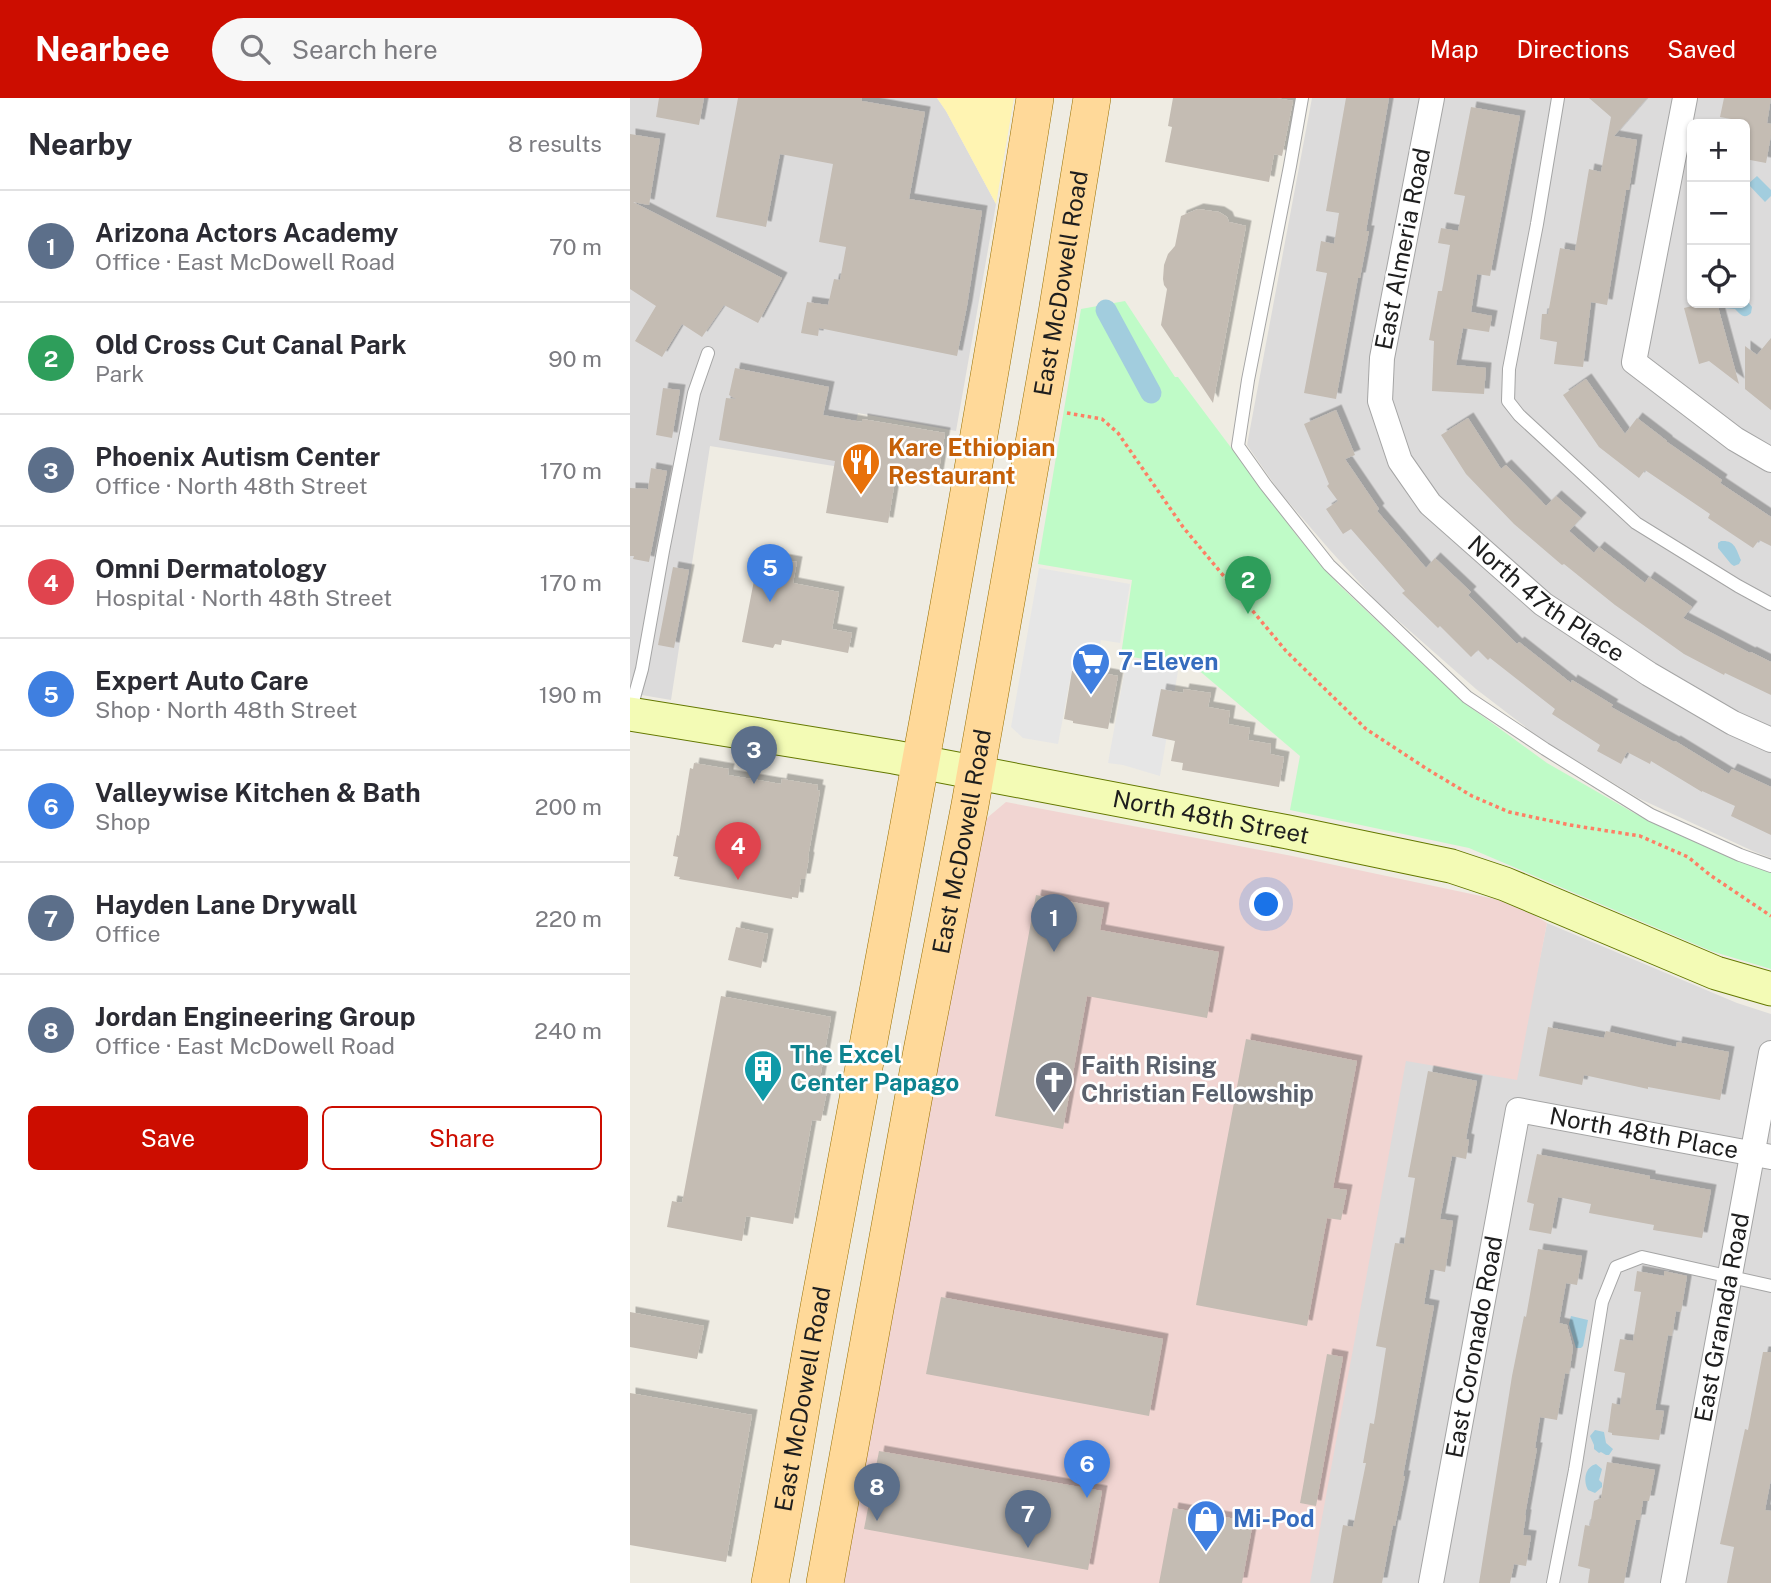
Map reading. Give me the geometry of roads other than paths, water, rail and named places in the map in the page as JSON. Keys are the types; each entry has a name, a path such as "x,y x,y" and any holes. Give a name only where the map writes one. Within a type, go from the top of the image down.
{"main road":[{"name":"East McDowell Road","path":"770,1583 986,399 1035,98"},
{"name":"East McDowell Road","path":"825,1583 976,772 1073,221 1092,98"},
{"path":"986,399 1040,408"},
{"path":"846,1161 900,1172"},
{"path":"817,1314 873,1324"}],"street":[{"name":"East Almeria Road","path":"1380,401 1382,358 1432,98"},
{"path":"1685,98 1634,362 1735,439 1771,460"},
{"name":"North 47th Place","path":"1380,401 1400,461 1430,504 1543,604 1649,674 1733,723 1771,740"},
{"name":"North 48th Street","path":"630,713 976,772 1451,866 1505,884 1716,972 1771,989"},
{"name":"East Granada Road","path":"1673,1583 1730,1277 1762,1155 1771,1053"},
{"name":"North 48th Place","path":"1518,1110 1762,1155"},
{"name":"East Coronado Road","path":"1432,1583 1518,1110"}],"lane":[{"path":"1302,98 1248,380 1238,446 1329,565 1467,697 1651,815 1771,866"},
{"path":"1558,98 1509,369 1508,401 1519,415 1636,523 1771,604"},
{"path":"630,713 642,669 694,393 708,354"},
{"path":"1553,1583 1575,1470 1601,1302 1616,1267 1642,1257 1771,1286"}],"water":[{"path":"1757,176 1771,190 1771,196 1765,202 1750,186 1750,182"},
{"path":"1750,304 1752,307 1751,313 1746,316 1742,316 1735,309 1724,308 1750,308"},
{"path":"1721,541 1734,546 1741,560 1739,564 1731,564 1718,548"},
{"path":"1571,1316 1588,1320 1581,1348 1576,1348 1569,1324"},
{"path":"1595,1430 1604,1432 1606,1443 1613,1449 1609,1455 1594,1449 1590,1436"},
{"path":"1596,1464 1602,1469 1599,1480 1602,1487 1595,1493 1588,1490 1585,1478 1589,1468"}],"waterway":[{"path":"1106,310 1151,393"}],"place":[{"name":"Kare Ethiopian Restaurant","path":"861,496"},
{"name":"Expert Auto Care","path":"770,602"},
{"name":"Old Cross Cut Canal Park","path":"1248,614"},
{"name":"7-Eleven","path":"1091,696"},
{"name":"Phoenix Autism Center","path":"754,784"},
{"name":"Omni Dermatology","path":"738,880"},
{"name":"Arizona Actors Academy","path":"1054,952"},
{"name":"The Excel Center Papago","path":"763,1103"},
{"name":"Faith Rising Christian Fellowship","path":"1054,1114"},
{"name":"Valleywise Kitchen & Bath","path":"1087,1498"},
{"name":"Jordan Engineering Group","path":"877,1521"},
{"name":"Hayden Lane Drywall","path":"1028,1548"},
{"name":"Mi-Pod","path":"1206,1553"}]}
